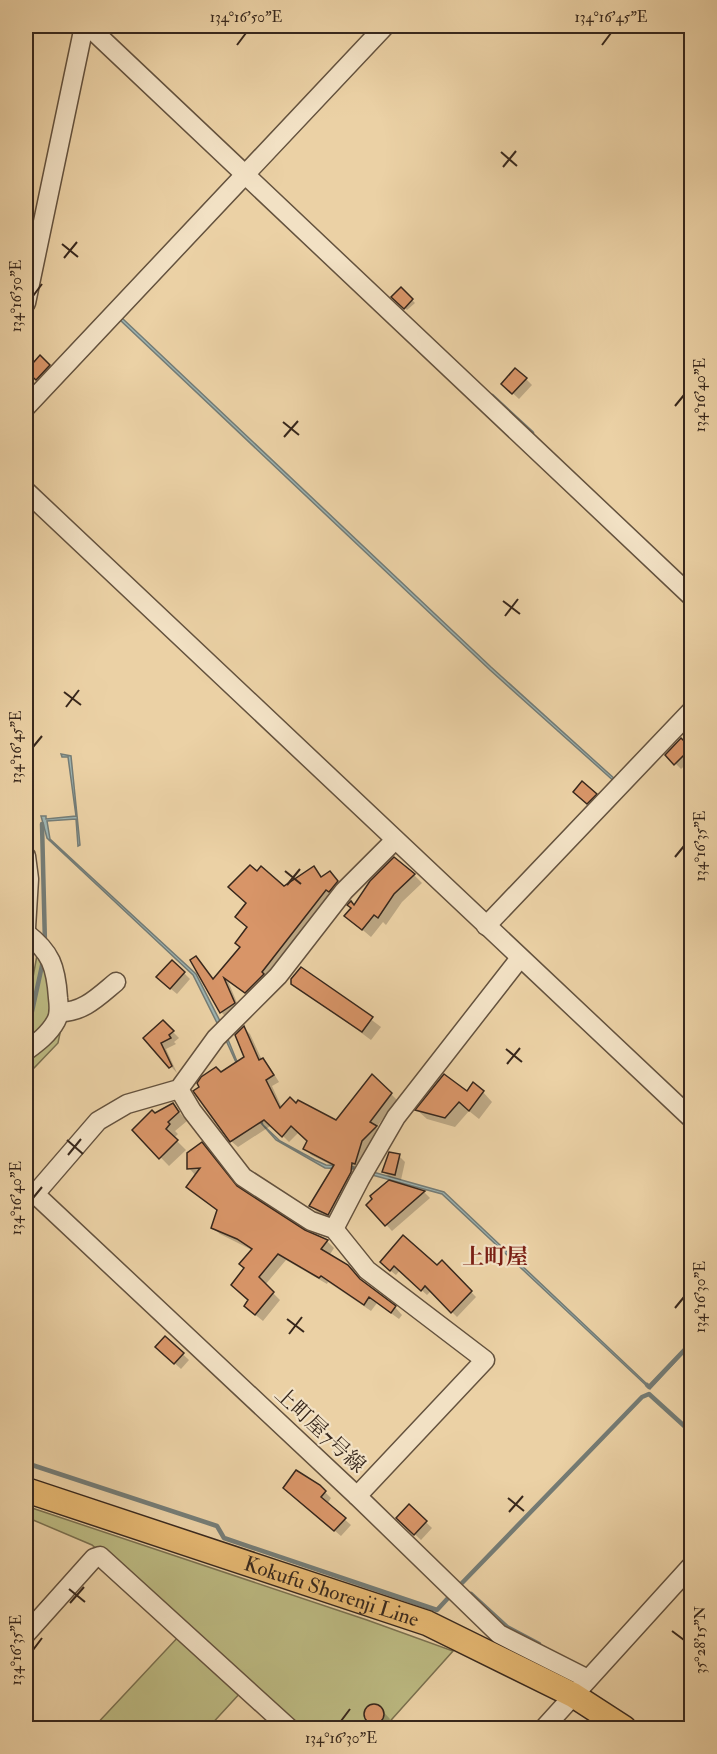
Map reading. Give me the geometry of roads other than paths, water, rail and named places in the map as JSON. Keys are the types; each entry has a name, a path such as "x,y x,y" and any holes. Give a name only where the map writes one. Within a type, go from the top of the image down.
{"main road":[{"name":"Kokufu Shorenji Line","path":"26,1490 427,1623 512,1663 580,1687 624,1728"}],"street":[{"path":"86,26 692,597"},
{"path":"26,303 86,26"},
{"path":"26,407 385,26"},
{"path":"26,491 394,841 692,1119"},
{"path":"486,926 692,710"},
{"path":"30,1197 98,1121 127,1104 179,1089 216,1038 278,976 344,891 394,841"},
{"path":"26,856 29,879 26,928"},
{"path":"26,933 41,945 57,973 59,1012 56,1021 42,1039 26,1051"},
{"path":"334,1230 360,1179 396,1118 520,958"},
{"path":"59,1012 70,1012 85,1007 116,982"},
{"path":"179,1089 192,1111 243,1177 311,1221 334,1230 367,1270 485,1360 357,1496"},
{"name":"上町屋7号線","path":"30,1197 357,1496 500,1634 580,1687"},
{"path":"26,1634 94,1558 100,1557 289,1728"},
{"path":"544,1728 692,1565"}],"water":[{"path":"122,318 491,667 617,781 616,783 490,670 120,320"},
{"path":"61,754 71,756 80,845 78,846 76,819 47,821 50,839 196,974 220,1021 217,1023 193,975 47,838 41,816 46,816 46,819 76,816 68,757 62,757"},
{"path":"227,1037 250,1092 225,1038"},
{"path":"259,1116 263,1125 280,1141 326,1165 354,1167 354,1169 325,1168 276,1140 260,1122"},
{"path":"373,1172 444,1192 648,1385 651,1385 691,1342 691,1345 650,1389 442,1194 372,1175"}],"waterway":[{"path":"492,396 532,433"},
{"path":"42,824 45,944"},
{"path":"26,1039 43,961"},
{"path":"26,1210 35,1205"},
{"path":"647,1385 649,1387 692,1342"},
{"path":"462,1583 642,1397 649,1394 692,1433"},
{"path":"26,1463 217,1526 224,1538 437,1610 449,1597"},
{"path":"471,1594 507,1627 539,1644"}],"district":[{"name":"上町屋","path":"495,1257"}]}
